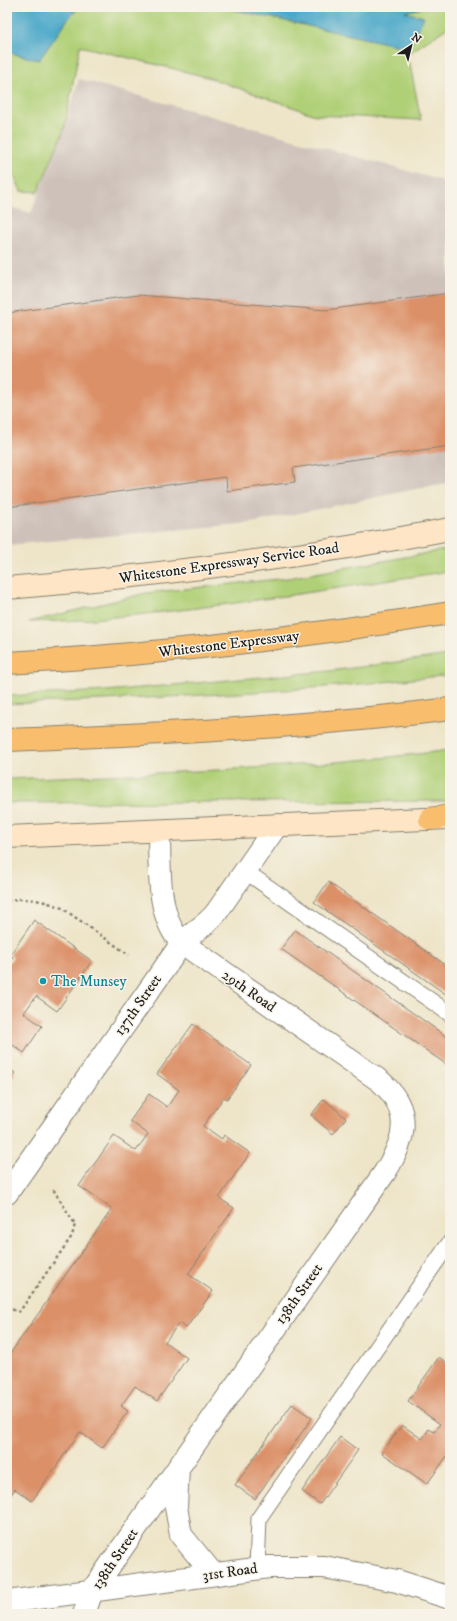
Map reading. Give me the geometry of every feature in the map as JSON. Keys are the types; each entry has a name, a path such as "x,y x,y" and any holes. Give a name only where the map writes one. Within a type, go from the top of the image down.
{"highway":[{"name":"Whitestone Expressway","path":"7,663 105,657 253,642 450,613"},
{"path":"7,740 253,728 450,709"}],"main road":[{"name":"Whitestone Expressway Service Road","path":"7,588 206,568 338,549 450,529"},
{"path":"7,837 444,818"},
{"path":"7,830 43,836"}],"street":[{"name":"137th Street","path":"7,1193 182,943 210,920 277,825"},
{"name":"29th Road","path":"159,831 164,908 169,928 182,943 386,1086 395,1098 402,1115"},
{"name":"138th Street","path":"84,1614 92,1591 398,1152 401,1143 403,1124 402,1115"},
{"path":"179,1467 176,1507 182,1535 213,1574"},
{"name":"31st Road","path":"7,1602 269,1567 324,1567 397,1581 450,1598"}],"lane":[{"path":"245,871 450,1014"},
{"path":"257,1568 259,1518 450,1242"}],"path":[{"path":"7,901 16,898 50,903 62,908 129,954"},
{"path":"7,1306 17,1312 20,1311 72,1236 75,1224 53,1189"}],"shaded area":[{"path":"79,79 450,183 450,482 251,523 7,545 7,206 31,213 64,130"}],"green space":[{"path":"79,7 222,7 409,48 404,12 422,7 450,7 450,26 403,57 410,64 421,120 315,115 207,77 80,46 64,130 38,192 21,191 10,166 7,150 7,52 39,60 68,19"},
{"path":"450,549 450,571 191,609 95,619 29,622 146,593 288,578"},
{"path":"450,655 450,675 284,690 173,697 7,704 7,696 106,691 330,671"},
{"path":"450,750 450,801 7,803 7,779 284,766 340,762"}],"water":[{"path":"7,7 79,7 68,19 39,60 7,52"},
{"path":"222,7 422,7 405,12 424,17 409,48"}],"building":[{"path":"450,293 450,446 293,468 295,482 227,491 226,477 7,507 7,313 138,295 326,310"},
{"path":"328,882 450,968 450,997 314,902"},
{"name":"The Munsey","path":"34,920 92,961 57,1011 36,996 24,1013 42,1026 24,1053 7,1041 7,965 13,957 10,955"},
{"path":"295,930 450,1039 450,1067 281,949"},
{"path":"193,1024 251,1065 227,1099 224,1097 203,1126 222,1139 224,1135 250,1153 219,1198 234,1208 188,1274 213,1291 186,1328 179,1323 165,1342 187,1358 157,1401 135,1386 121,1406 128,1411 102,1448 80,1432 32,1501 15,1489 7,1500 7,1358 112,1209 79,1186 114,1136 136,1151 148,1134 130,1121 149,1094 167,1107 179,1090 157,1074"},
{"path":"7,1067 15,1073 7,1084"},
{"path":"324,1099 346,1118 333,1134 311,1115"},
{"path":"439,1357 450,1365 450,1452 427,1484 382,1453 402,1425 422,1439 429,1429 434,1432 440,1424 408,1401"},
{"path":"292,1404 312,1418 255,1499 235,1485"},
{"path":"340,1437 358,1450 320,1504 302,1491"}],"place":[{"name":"The Munsey","path":"43,981"}]}
